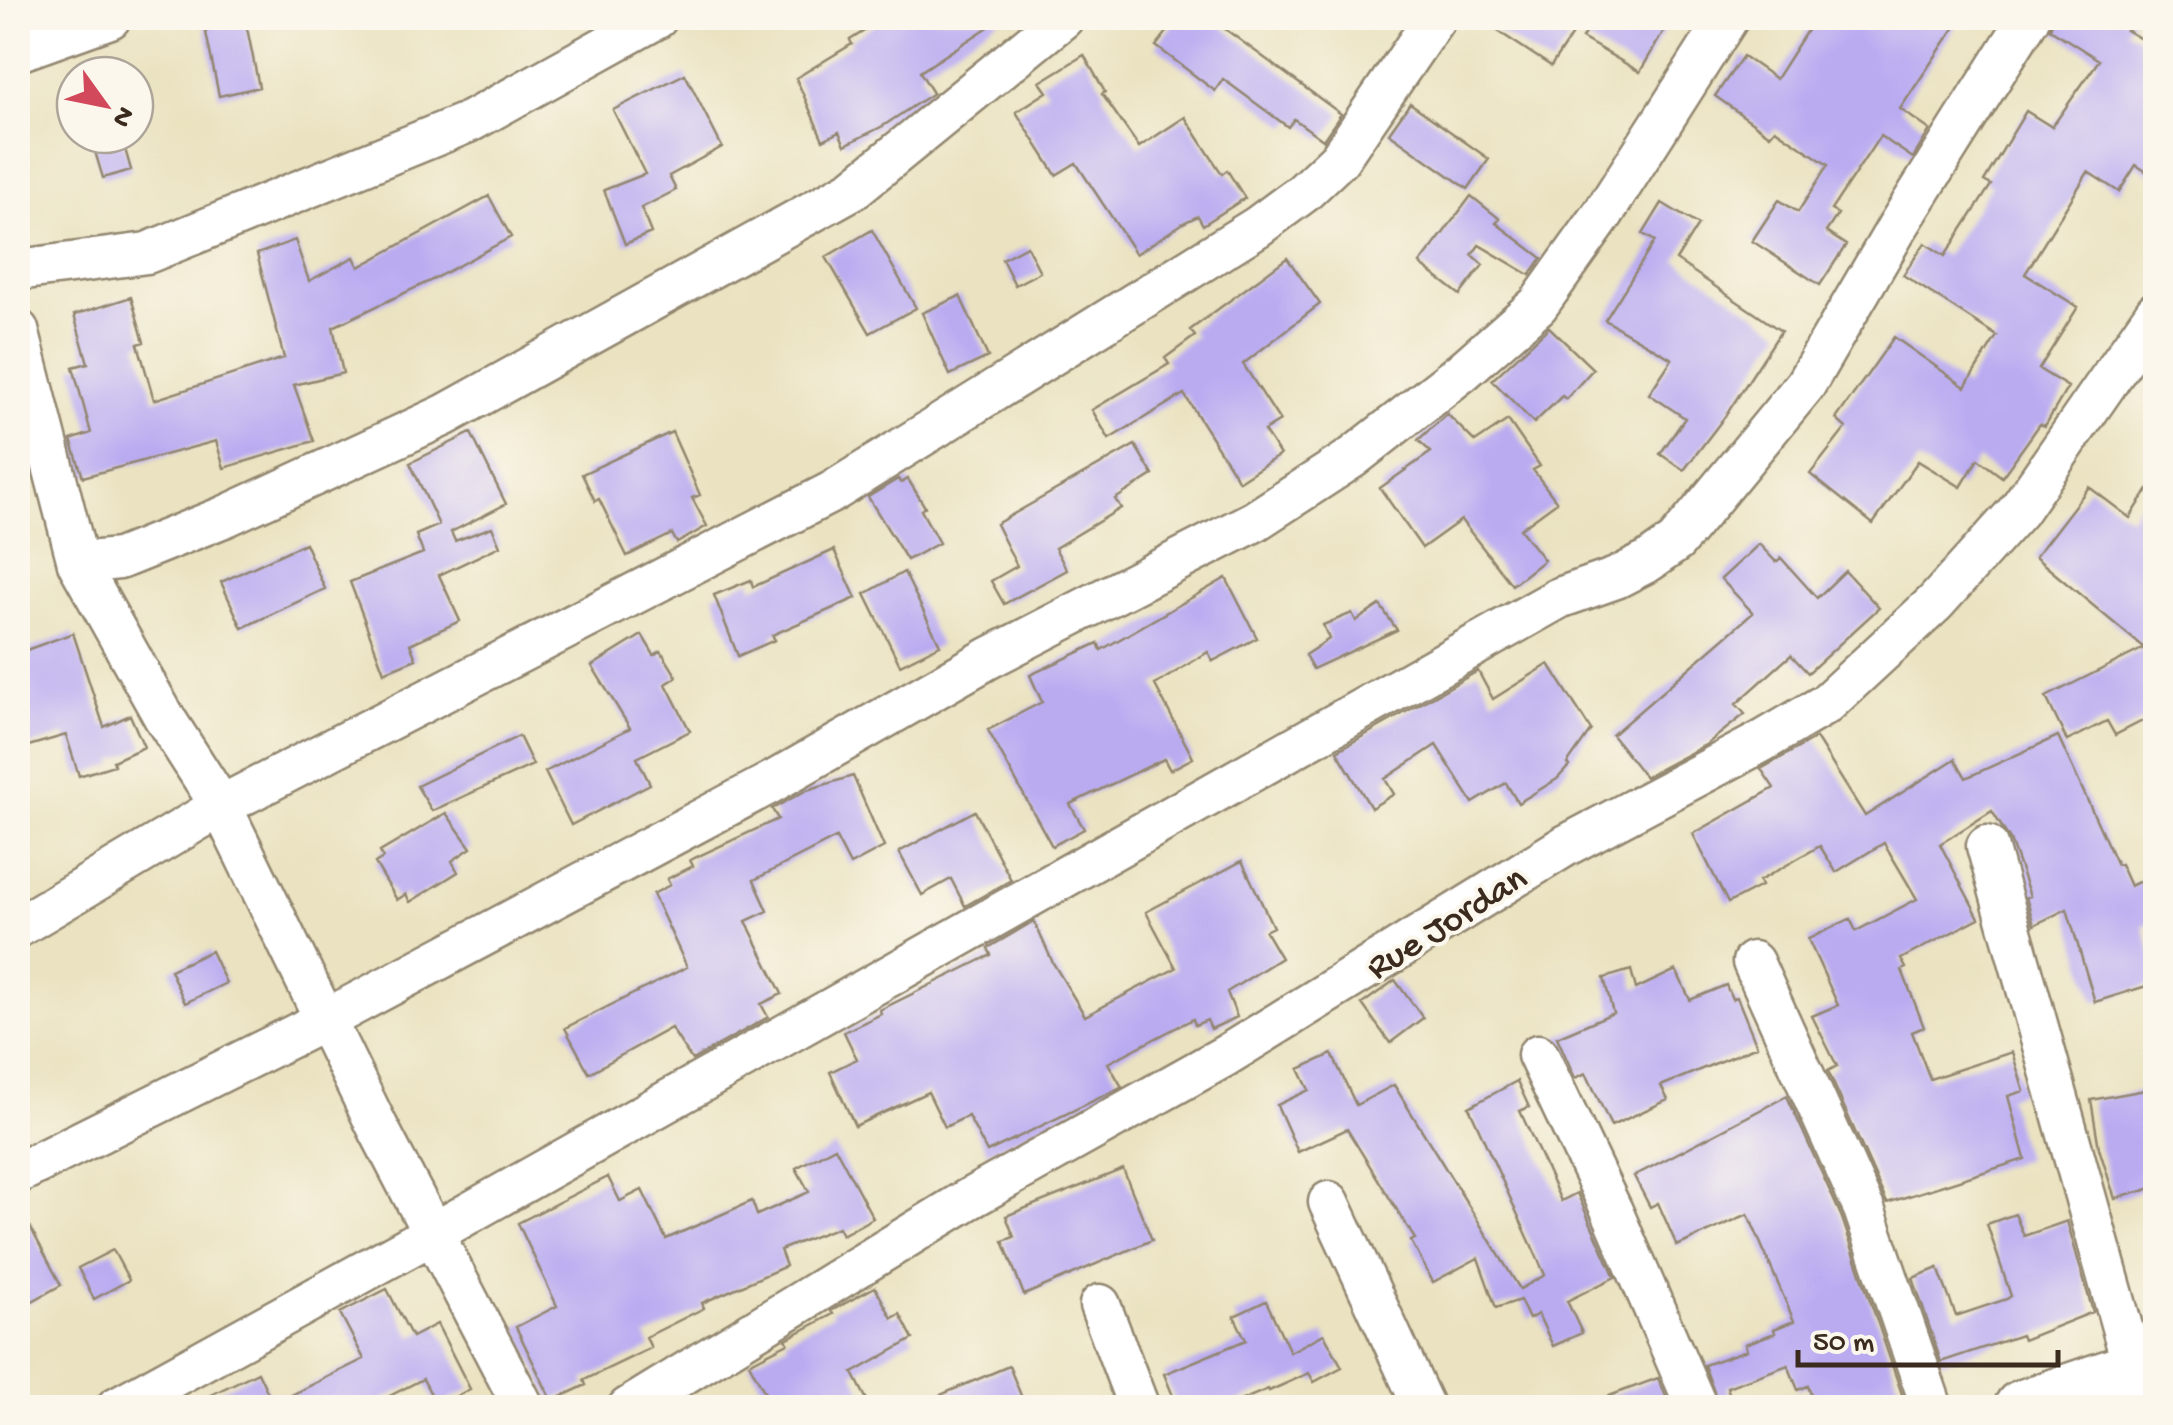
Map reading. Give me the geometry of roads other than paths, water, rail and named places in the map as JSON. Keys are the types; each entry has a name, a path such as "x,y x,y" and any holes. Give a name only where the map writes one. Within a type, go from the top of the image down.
{"main road":[{"path":"2022,1408 2148,1386"}],"street":[{"path":"18,51 110,18"},
{"path":"18,270 148,252 471,121 656,18"},
{"path":"78,563 120,559 226,516 445,415 820,208 854,189 1063,18"},
{"path":"18,927 221,806 832,492 1257,227 1340,159 1435,18"},
{"path":"18,1173 325,1020 774,781 989,658 1255,521 1352,458 1538,306 1604,214 1728,18"},
{"path":"116,1408 1559,598 1616,578 1676,542 1805,386 1898,226 2029,18"},
{"name":"Rue Jordan","path":"628,1408 967,1200 1225,1056 1565,846 1826,704 1934,603 2018,511 2156,312"},
{"path":"18,330 25,393 78,563 164,717 221,806 432,1234 524,1408"},
{"path":"1987,846 2148,1386"},
{"path":"1753,962 1864,1209 1932,1408"},
{"path":"1538,1055 1612,1210 1696,1408"},
{"path":"1329,1202 1424,1408"},
{"path":"1100,1305 1139,1408"}]}
